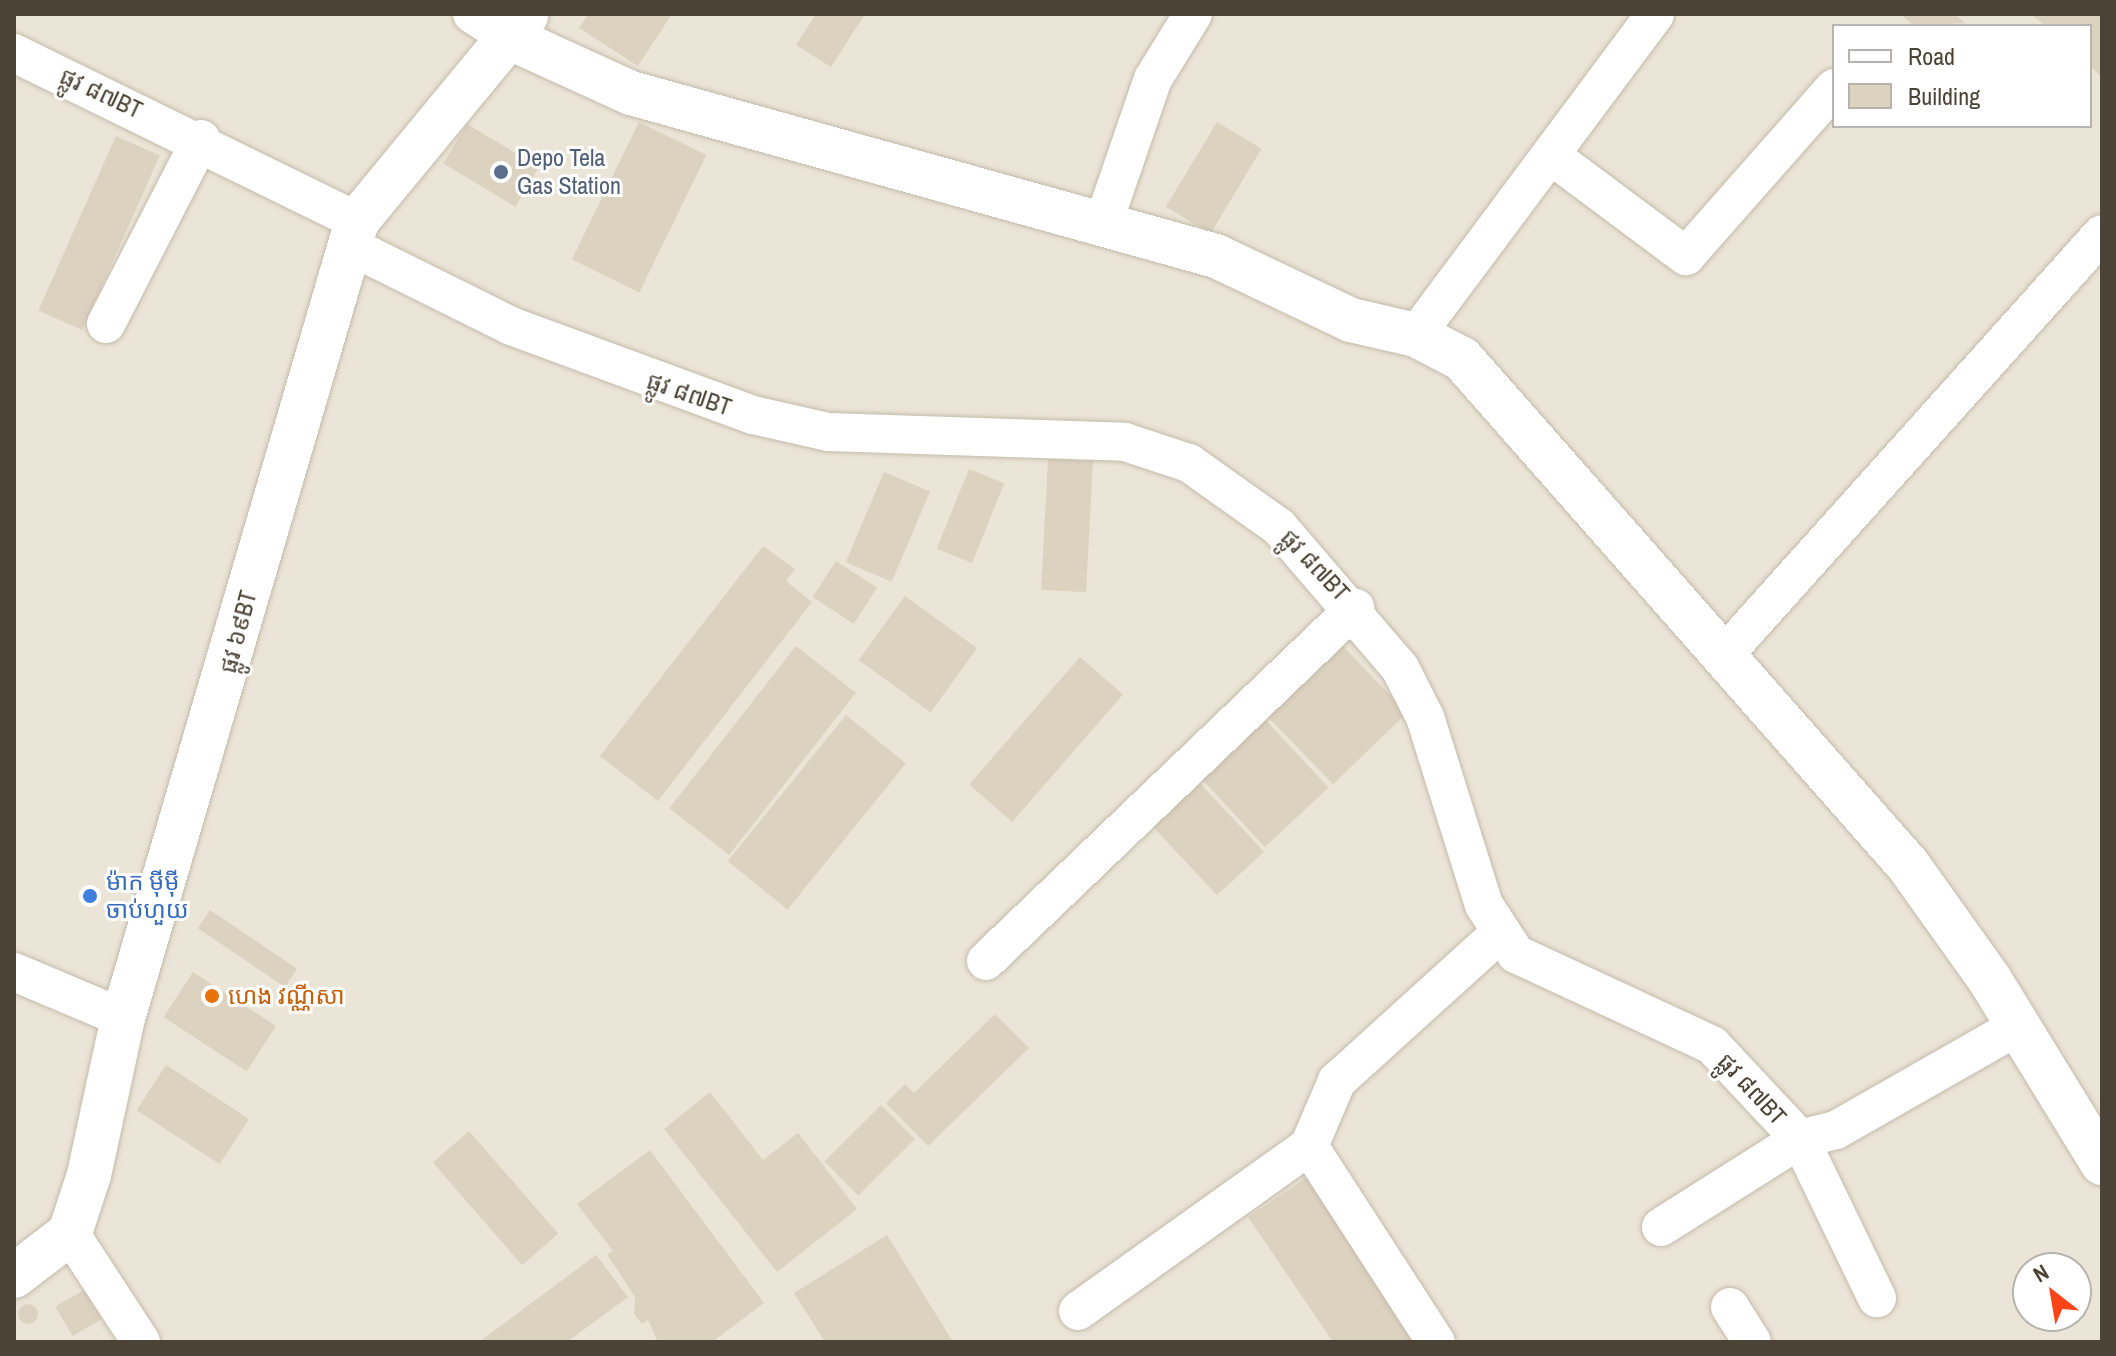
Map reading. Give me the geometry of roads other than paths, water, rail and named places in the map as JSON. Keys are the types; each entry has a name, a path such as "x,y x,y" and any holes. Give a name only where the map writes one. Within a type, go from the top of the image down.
{"street":[{"path":"472,14 517,26 631,93 1104,221 1216,256 1351,320 1416,335 1462,359 1502,397 1908,865 2020,1025 2102,1163"},
{"path":"1104,221 1153,79 1193,14"},
{"path":"1416,335 1553,157 1655,14"},
{"name":"ផ្លូវ ៦៩BT","path":"70,1233 123,1018 356,235 517,26"},
{"name":"ផ្លូវ ៨៧BT","path":"14,53 201,139 511,326 753,415 828,432 1125,442 1163,452 1247,499 1355,608 1425,717 1499,934 1516,954 1712,1045 1800,1139 1871,1112 2020,1025"},
{"path":"1553,157 1686,256 1832,90"},
{"path":"106,324 201,139"},
{"path":"1725,654 2102,234"},
{"path":"986,961 1355,608"},
{"path":"1078,1311 1309,1146 1337,1081 1499,934"},
{"path":"14,972 123,1018"},
{"path":"1661,1227 1800,1139 1877,1298"},
{"path":"1309,1146 1436,1342"},
{"path":"14,1276 70,1233 141,1342"},
{"path":"1730,1307 1752,1342"}],"place":[{"name":"Depo Tela Gas Station","path":"501,172"},
{"name":"ម៉ាក ម៉ីម៉ី ចាប់ហួយ","path":"90,896"},
{"name":"ហេង វណ្ណីសា","path":"212,996"}]}
